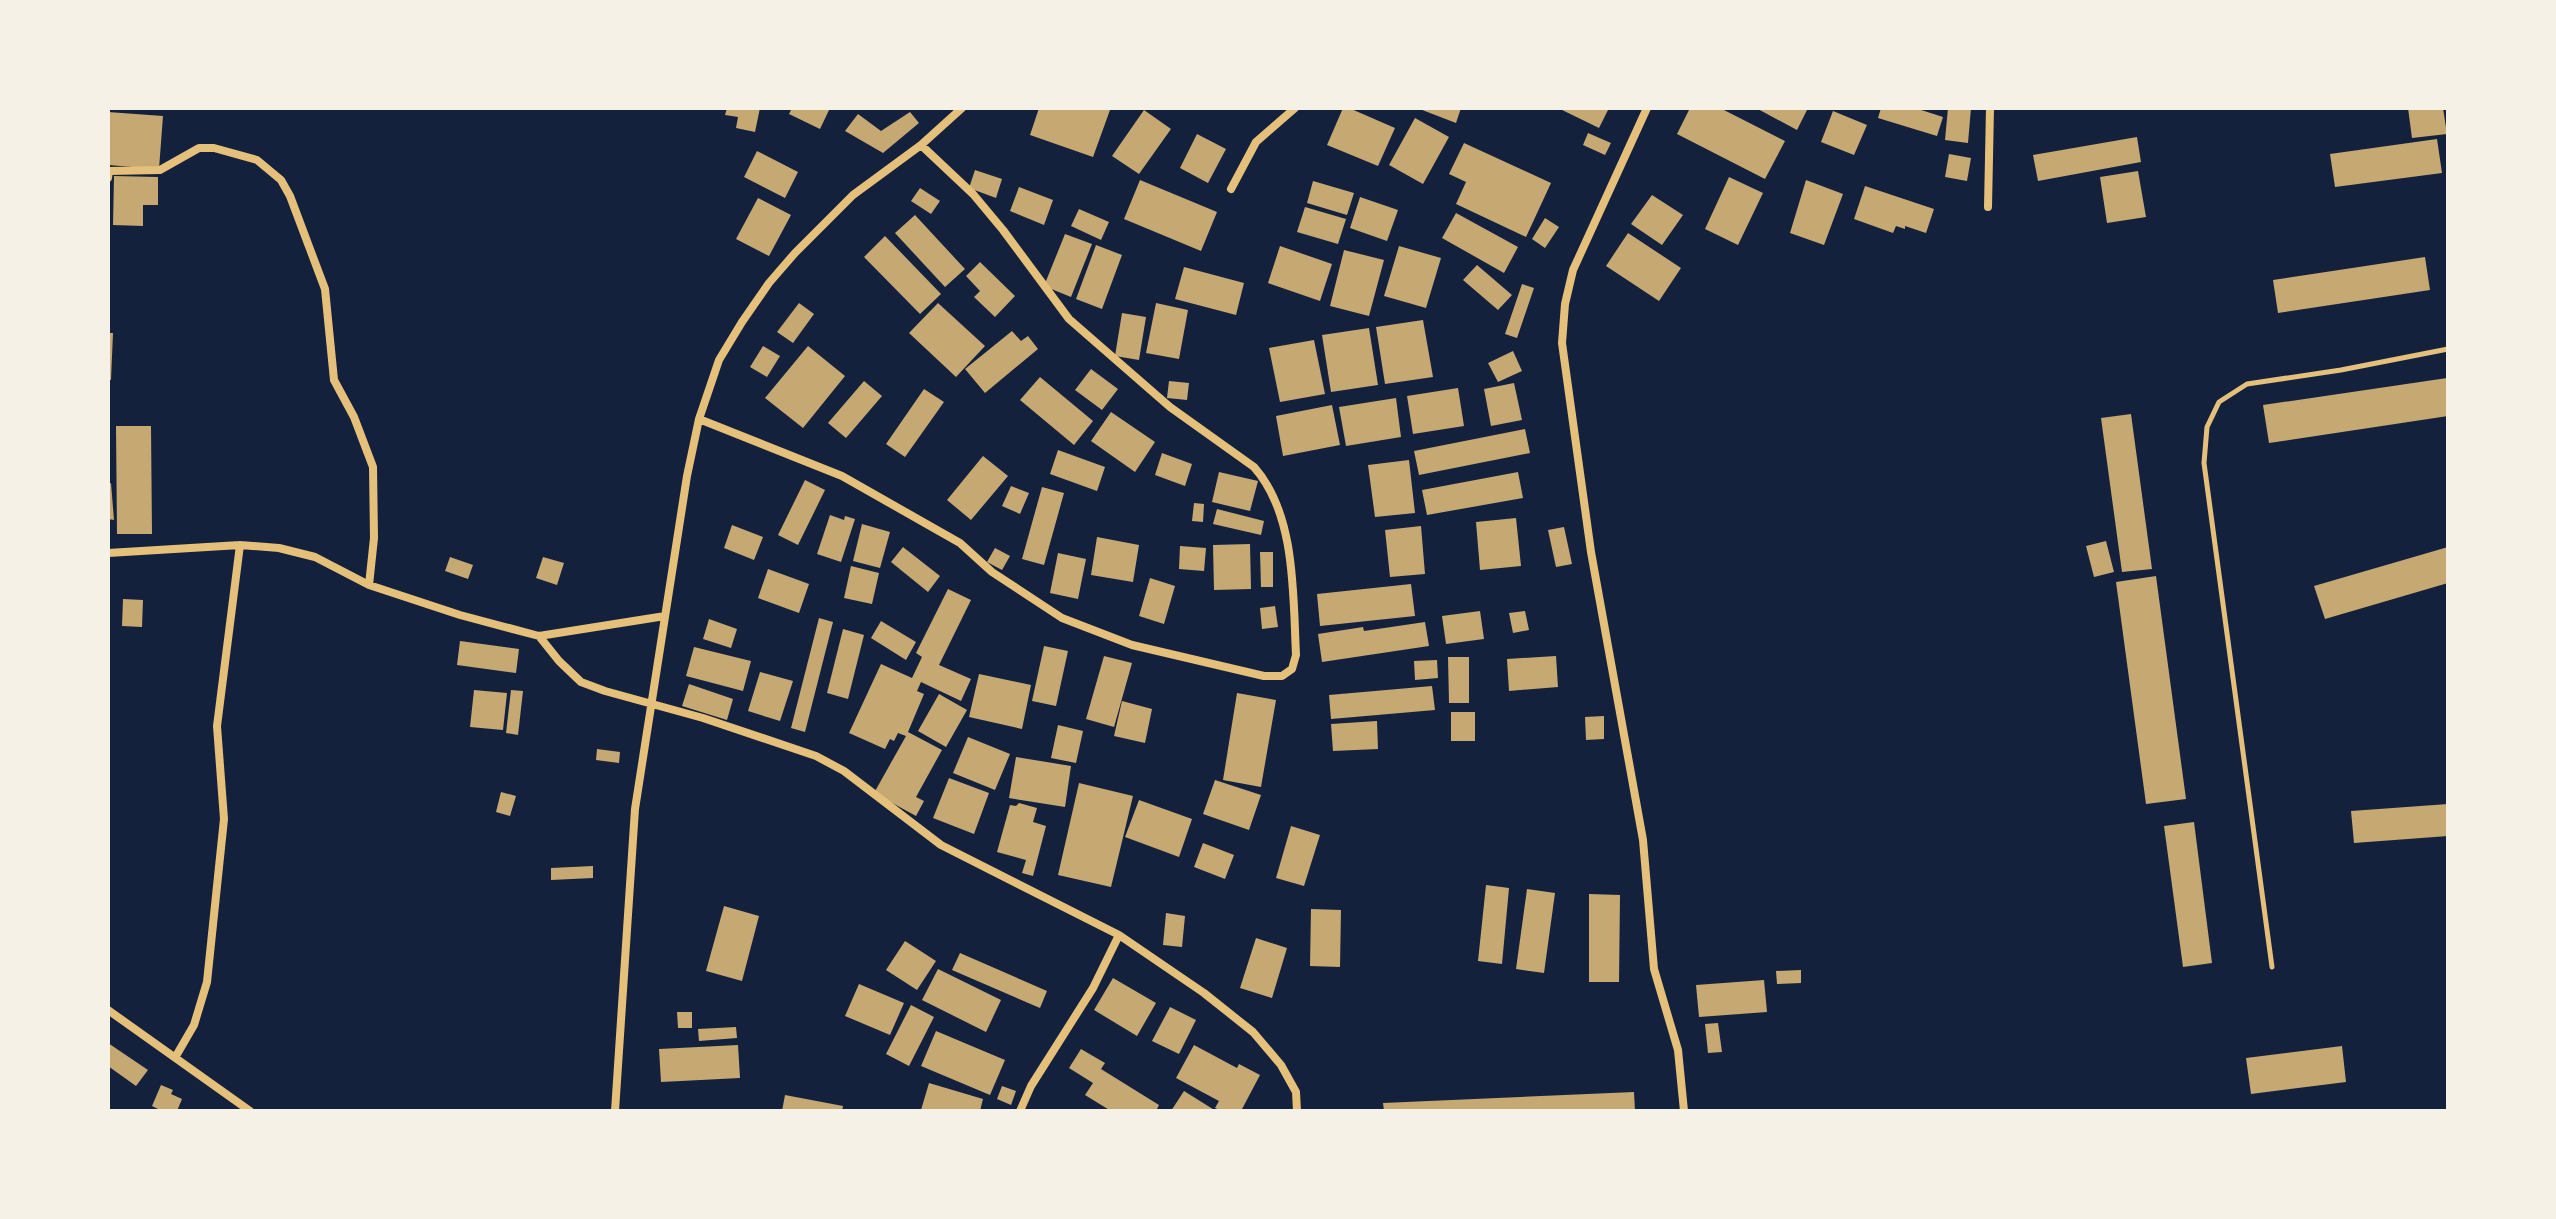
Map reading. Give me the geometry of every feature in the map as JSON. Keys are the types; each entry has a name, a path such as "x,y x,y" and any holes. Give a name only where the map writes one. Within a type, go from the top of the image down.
{"street":[{"path":"615,1111 635,809 699,419 719,360 769,283 795,253 853,195 921,145 962,108"},
{"path":"1231,189 1256,142 1295,108"},
{"path":"1647,108 1573,270 1565,304 1562,343 1591,552 1643,840 1654,969 1678,1050 1684,1111"},
{"path":"1988,207 1990,108"},
{"path":"699,419 842,476 960,543 992,572 1062,618 1132,645 1264,676 1282,676 1292,669 1296,655 1291,565 1279,511 1265,479 1254,467 1170,407 1069,319 973,194 921,145"},
{"path":"108,178 109,171 160,170 199,148 214,148 257,160 281,180 325,289 334,380 354,417 373,467 374,538 369,585"},
{"path":"108,553 240,545 279,548 315,557 369,585 460,615 539,636 665,616"},
{"path":"176,1056 194,1025 207,982 224,819 217,726 240,545"},
{"path":"539,636 581,682 816,756 844,771 941,845 1119,935 1204,993 1253,1032 1289,1078 1296,1092 1297,1111"},
{"path":"1020,1111 1031,1086 1093,988 1119,935"},
{"path":"108,1010 250,1111"}],"lane":[{"path":"2272,967 2204,463 2207,427 2219,402 2247,384 2448,349"}],"building":[{"path":"727,108 760,108 755,132 736,128 738,117 725,115"},
{"path":"792,108 830,108 820,129 789,114"},
{"path":"1039,108 1110,110 1093,157 1030,135"},
{"path":"1343,108 1395,128 1378,166 1327,145"},
{"path":"1417,108 1461,108 1456,123"},
{"path":"1558,108 1609,108 1599,128"},
{"path":"1690,108 1720,108 1785,141 1765,179 1677,134"},
{"path":"1756,108 1808,108 1797,130"},
{"path":"1881,108 1915,108 1943,117 1937,136 1878,118"},
{"path":"1948,108 1971,108 1968,143 1945,140"},
{"path":"2408,108 2443,108 2447,134 2412,138"},
{"path":"1144,110 1171,129 1139,174 1112,156"},
{"path":"1833,111 1867,125 1854,155 1821,142"},
{"path":"108,112 163,116 159,169 108,165"},
{"path":"910,112 919,123 883,153 845,131 858,114 881,131"},
{"path":"1415,118 1449,137 1423,184 1389,165"},
{"path":"1588,133 1611,143 1605,155 1583,145"},
{"path":"1197,134 1226,149 1208,183 1180,168"},
{"path":"2137,137 2141,162 2038,181 2033,155"},
{"path":"2437,139 2442,173 2335,187 2330,154"},
{"path":"1464,143 1551,183 1526,237 1456,204 1466,182 1449,174"},
{"path":"757,151 798,172 785,198 744,177"},
{"path":"1949,154 1971,158 1967,181 1945,177"},
{"path":"975,170 1002,179 996,198 969,188"},
{"path":"2138,171 2146,217 2107,223 2100,177"},
{"path":"114,176 158,177 158,205 143,205 143,226 113,225"},
{"path":"1729,177 1763,193 1738,245 1705,229"},
{"path":"1140,180 1217,212 1201,251 1124,219"},
{"path":"1806,180 1843,194 1824,245 1790,233"},
{"path":"1313,181 1354,193 1347,215 1307,203"},
{"path":"1865,186 1934,209 1926,233 1896,226 1893,233 1854,219"},
{"path":"1019,187 1053,200 1044,225 1010,211"},
{"path":"920,188 940,201 931,214 911,201"},
{"path":"1652,195 1683,215 1662,245 1631,224"},
{"path":"1360,197 1398,210 1387,241 1350,228"},
{"path":"758,198 791,215 769,256 736,239"},
{"path":"1305,207 1346,219 1338,244 1297,232"},
{"path":"1079,209 1109,222 1101,240 1071,226"},
{"path":"1456,213 1518,247 1504,273 1442,238"},
{"path":"915,215 965,269 945,287 895,233"},
{"path":"1545,218 1559,227 1545,248 1532,239"},
{"path":"1628,233 1681,268 1659,301 1606,266"},
{"path":"1065,234 1092,244 1071,297 1044,286"},
{"path":"885,236 941,294 920,314 864,257"},
{"path":"1096,245 1122,255 1102,309 1076,299"},
{"path":"1280,246 1332,264 1320,301 1268,283"},
{"path":"1399,246 1441,258 1426,308 1384,296"},
{"path":"1344,250 1384,260 1369,316 1330,306"},
{"path":"2425,257 2430,290 2278,313 2273,280"},
{"path":"980,262 1015,296 995,317 974,297 980,291 966,276"},
{"path":"1477,265 1512,295 1498,310 1463,280"},
{"path":"1184,267 1244,283 1236,315 1175,299"},
{"path":"1522,284 1534,288 1517,338 1505,334"},
{"path":"799,303 814,314 793,343 777,332"},
{"path":"938,303 985,346 956,377 909,333"},
{"path":"1156,303 1188,310 1179,359 1146,353"},
{"path":"1122,313 1146,317 1139,360 1115,356"},
{"path":"1423,320 1433,377 1385,384 1376,327"},
{"path":"1369,328 1378,385 1331,392 1322,335"},
{"path":"1012,331 1021,341 1028,336 1038,349 985,393 965,369"},
{"path":"108,333 113,333 111,380 108,380"},
{"path":"1314,340 1325,394 1280,402 1269,348"},
{"path":"763,346 780,356 767,377 750,367"},
{"path":"808,346 845,376 803,428 765,398"},
{"path":"1513,351 1522,371 1498,382 1488,363"},
{"path":"1091,369 1118,389 1102,410 1075,390"},
{"path":"1040,377 1093,421 1074,445 1020,400"},
{"path":"2447,378 2448,416 2269,443 2263,405"},
{"path":"864,381 882,396 846,438 828,423"},
{"path":"1169,381 1189,383 1187,400 1167,398"},
{"path":"1514,383 1522,420 1491,426 1484,389"},
{"path":"1458,388 1464,426 1413,434 1407,396"},
{"path":"924,389 944,402 905,457 886,444"},
{"path":"1396,398 1401,437 1346,446 1339,407"},
{"path":"1332,405 1340,445 1283,456 1276,416"},
{"path":"1111,412 1155,442 1135,472 1091,441"},
{"path":"2131,414 2152,569 2122,572 2101,418"},
{"path":"116,426 151,426 152,534 117,534"},
{"path":"1525,429 1530,453 1419,475 1414,451"},
{"path":"1058,450 1105,467 1097,491 1050,474"},
{"path":"1162,453 1192,464 1185,486 1155,475"},
{"path":"983,456 1008,476 971,520 947,500"},
{"path":"1409,460 1415,513 1375,517 1368,465"},
{"path":"1219,472 1258,481 1250,511 1212,502"},
{"path":"1518,472 1523,498 1427,515 1422,490"},
{"path":"805,480 825,490 798,545 778,535"},
{"path":"111,483 114,520 108,519 108,484"},
{"path":"1011,486 1029,493 1020,514 1002,506"},
{"path":"1042,487 1064,493 1044,565 1022,559"},
{"path":"1194,503 1204,504 1203,522 1192,521"},
{"path":"1217,509 1264,521 1261,535 1213,524"},
{"path":"830,515 844,520 845,516 855,519 841,562 817,554"},
{"path":"1516,518 1521,566 1480,570 1476,522"},
{"path":"862,524 890,532 880,568 853,561"},
{"path":"732,525 763,537 754,560 724,548"},
{"path":"1421,526 1425,574 1390,577 1385,530"},
{"path":"1564,527 1572,564 1556,567 1548,530"},
{"path":"1097,537 1139,545 1133,582 1091,575"},
{"path":"2106,541 2114,572 2094,577 2086,546"},
{"path":"1250,544 1251,589 1214,590 1213,545"},
{"path":"1180,546 1206,548 1204,571 1179,569"},
{"path":"903,547 940,576 928,592 891,562"},
{"path":"2448,547 2448,583 2325,619 2314,586"},
{"path":"995,548 1010,556 1002,570 987,562"},
{"path":"1260,552 1273,552 1273,587 1261,587"},
{"path":"1058,553 1086,559 1078,599 1050,593"},
{"path":"450,557 473,565 468,579 445,571"},
{"path":"543,557 564,563 557,585 536,578"},
{"path":"851,566 879,573 872,604 844,598"},
{"path":"768,569 809,584 799,613 758,598"},
{"path":"2156,576 2186,799 2146,804 2116,582"},
{"path":"1150,578 1175,586 1164,624 1139,616"},
{"path":"1411,584 1415,616 1320,626 1317,594"},
{"path":"948,589 971,600 939,665 971,679 961,701 921,682 917,691 924,694 908,732 942,750 916,797 924,801 916,816 874,793 906,736 898,733 894,741 890,739 885,749 849,733 881,664 912,678 922,657 916,653"},
{"path":"123,599 143,600 142,627 122,626"},
{"path":"1275,606 1278,627 1262,629 1260,608"},
{"path":"1480,611 1484,639 1446,644 1442,616"},
{"path":"1525,611 1529,630 1513,633 1509,613"},
{"path":"819,618 833,622 805,732 791,728"},
{"path":"709,619 737,629 731,648 703,639"},
{"path":"881,621 916,642 906,660 871,638"},
{"path":"1425,622 1429,646 1322,662 1318,634"},
{"path":"843,629 864,635 848,699 827,693"},
{"path":"460,641 519,649 516,673 457,665"},
{"path":"1044,646 1068,651 1056,706 1032,701"},
{"path":"694,647 751,661 743,691 686,676"},
{"path":"1104,656 1132,663 1114,727 1086,719"},
{"path":"1556,656 1558,687 1509,691 1507,659"},
{"path":"1448,657 1469,657 1469,703 1449,703"},
{"path":"1437,660 1438,678 1415,680 1414,661"},
{"path":"760,672 793,681 780,721 748,711"},
{"path":"979,674 1031,685 1022,729 969,717"},
{"path":"689,684 733,699 727,720 682,706"},
{"path":"1432,686 1435,710 1331,719 1329,695"},
{"path":"474,690 507,693 503,730 470,727"},
{"path":"511,690 523,691 518,735 506,733"},
{"path":"1237,693 1276,700 1261,787 1223,780"},
{"path":"939,694 967,710 946,747 918,731"},
{"path":"1122,701 1152,709 1145,743 1114,736"},
{"path":"1451,712 1475,712 1475,741 1451,741"},
{"path":"1604,716 1604,739 1586,740 1585,717"},
{"path":"1377,721 1378,749 1333,751 1331,724"},
{"path":"1058,725 1083,731 1076,763 1051,758"},
{"path":"968,737 1010,754 995,790 953,773"},
{"path":"597,749 620,752 619,763 596,760"},
{"path":"1016,757 1071,766 1065,807 1009,798"},
{"path":"949,778 989,793 974,834 933,818"},
{"path":"1215,780 1261,795 1249,830 1203,814"},
{"path":"1079,783 1133,796 1111,887 1058,875"},
{"path":"501,792 516,796 510,816 496,812"},
{"path":"1139,800 1192,819 1179,857 1125,837"},
{"path":"1019,803 1037,808 1033,822 1046,826 1033,876 1022,873 1026,860 997,852 1010,805"},
{"path":"2448,804 2448,836 2354,843 2351,811"},
{"path":"2194,822 2212,963 2183,967 2164,826"},
{"path":"1291,826 1320,835 1304,886 1276,878"},
{"path":"1203,843 1234,855 1225,879 1194,867"},
{"path":"593,866 593,878 551,880 551,868"},
{"path":"1486,885 1509,888 1502,964 1478,961"},
{"path":"1527,889 1555,893 1544,973 1516,969"},
{"path":"1589,894 1620,895 1619,982 1589,982"},
{"path":"724,906 759,916 742,981 706,971"},
{"path":"1311,909 1341,910 1340,967 1310,966"},
{"path":"1166,913 1185,916 1182,947 1163,945"},
{"path":"1256,938 1287,948 1272,998 1240,988"},
{"path":"905,941 936,961 917,990 886,970"},
{"path":"960,953 1047,991 1040,1008 952,970"},
{"path":"938,969 1001,1000 986,1032 922,1000"},
{"path":"1801,970 1801,983 1777,984 1776,971"},
{"path":"1113,978 1156,1003 1137,1036 1094,1010"},
{"path":"1764,980 1767,1012 1699,1017 1696,985"},
{"path":"859,984 904,1003 890,1035 845,1016"},
{"path":"911,1005 934,1017 909,1066 886,1054"},
{"path":"1170,1007 1196,1020 1179,1054 1152,1041"},
{"path":"677,1012 692,1012 692,1028 678,1028"},
{"path":"1718,1023 1722,1052 1708,1053 1705,1024"},
{"path":"736,1027 737,1038 699,1041 698,1029"},
{"path":"936,1031 1005,1060 990,1095 921,1066"},
{"path":"108,1043 148,1070 136,1086 108,1066"},
{"path":"738,1045 740,1078 661,1082 659,1049"},
{"path":"1194,1045 1237,1068 1239,1064 1260,1075 1241,1111 1215,1108 1219,1101 1176,1078"},
{"path":"2342,1046 2346,1082 2251,1094 2246,1058"},
{"path":"1081,1049 1105,1063 1101,1069 1159,1105 1156,1111 1111,1111 1085,1095 1093,1083 1069,1068"},
{"path":"929,1083 983,1099 980,1111 921,1110"},
{"path":"161,1085 173,1090 171,1094 182,1099 177,1111 162,1111 152,1106"},
{"path":"1002,1086 1016,1091 1011,1105 997,1099"},
{"path":"1184,1091 1216,1111 1171,1111"},
{"path":"1634,1092 1635,1111 1384,1111 1383,1103"},
{"path":"785,1095 843,1106 842,1111 782,1111"}]}
